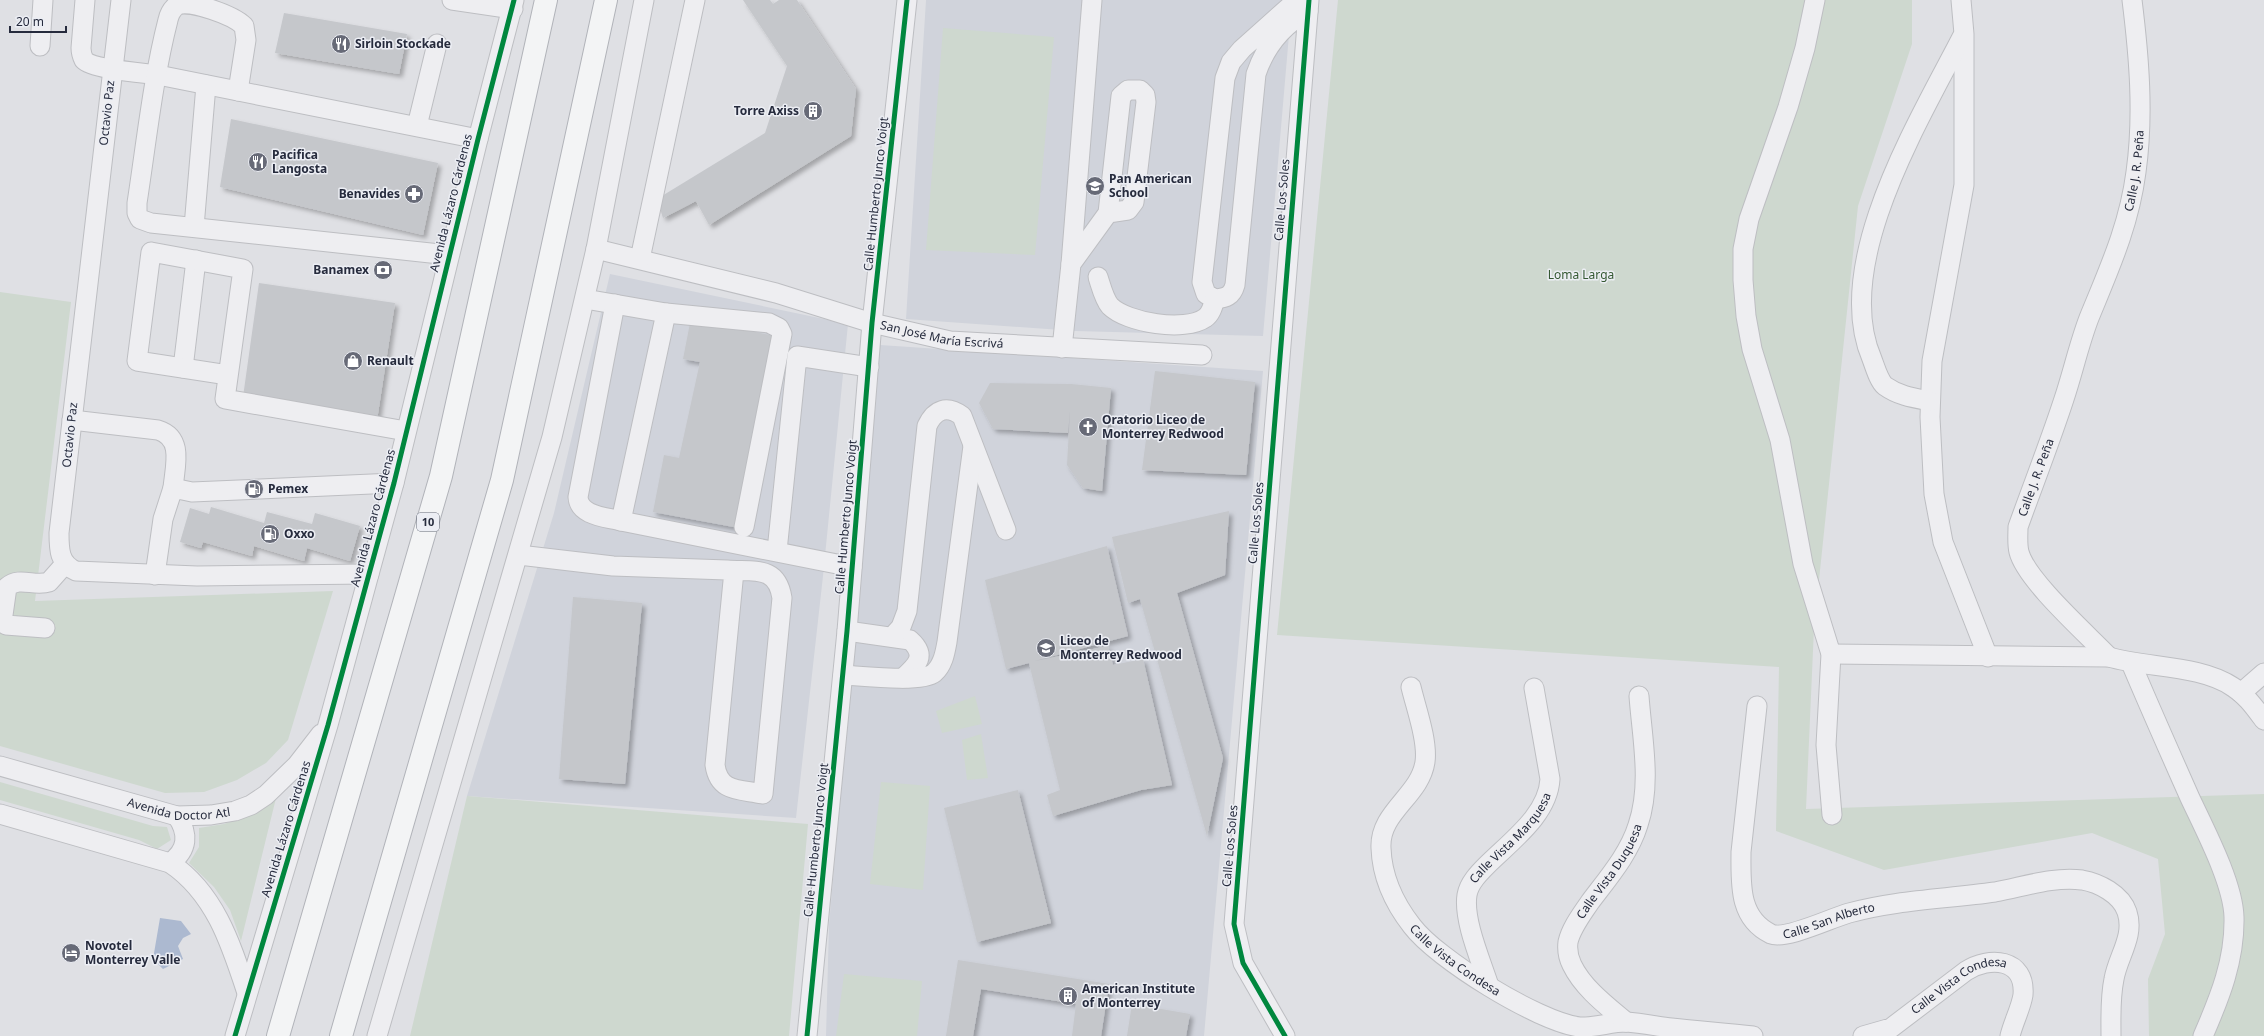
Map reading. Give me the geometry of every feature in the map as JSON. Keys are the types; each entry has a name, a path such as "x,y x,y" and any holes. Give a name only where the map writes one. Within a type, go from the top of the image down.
{"highway":[{"name":"10","path":"278,1036 441,476 546,0"},
{"path":"341,1036 502,480 606,0"}],"street":[{"path":"40,46 43,0"},
{"path":"85,0 82,54 87,62 112,69 158,75 206,84 478,138"},
{"name":"Octavio Paz","path":"65,564 61,558 59,533 121,0"},
{"path":"452,0 514,4"},
{"path":"377,1036 519,555 552,437 596,250 644,0"},
{"path":"640,259 694,0"},
{"name":"Calle Humberto Junco Voigt","path":"807,1036 847,631 872,323 907,0"},
{"path":"1062,348 1071,264 1092,0"},
{"path":"1815,0 1805,48 1788,107 1749,218 1743,248 1743,280 1746,316 1752,349 1780,440 1803,564 1831,654 1826,745 1832,815"},
{"path":"1961,0 1964,34 1964,185 1932,361 1930,401 1934,494 1943,542 1988,656"},
{"name":"Calle J. R. Peña","path":"2109,657 2047,594 2032,575 2019,552 2017,537 2018,527 2064,400 2089,319 2115,259 2123,232 2136,172 2140,104 2137,41 2132,0"},
{"path":"238,91 246,40 244,26 231,16 194,3 183,3 177,5 171,12 158,75 137,204 137,213 140,219 151,223 449,255"},
{"name":"Avenida Lázaro Cárdenas","path":"235,1036 328,725 394,483 478,138 514,4"},
{"path":"1305,4 1261,57 1256,74 1235,285 1233,292 1228,297 1215,299 1206,294 1202,282 1225,78 1231,62 1253,38 1305,4"},
{"name":"Calle Los Soles","path":"1282,1034 1242,963 1234,924 1305,4"},
{"path":"1930,401 1898,395 1883,385 1866,345 1860,303 1869,245 1894,171 1964,34"},
{"path":"417,126 437,44"},
{"path":"1231,62 1259,65"},
{"path":"194,227 206,84"},
{"path":"1071,264 1108,213 1121,96 1128,90 1140,90 1145,95 1146,102 1134,202 1128,210 1108,213"},
{"name":"San José María Escrivá","path":"596,250 640,259 776,293 872,323 950,342 1202,355"},
{"path":"228,375 137,361 151,252 243,269 225,399 406,431"},
{"path":"184,368 196,260"},
{"path":"1098,277 1110,305 1125,315 1159,324 1178,325 1200,321 1211,312 1215,299"},
{"path":"584,306 614,310 666,313 769,323 775,325 782,334 744,527"},
{"path":"614,310 578,501 582,508 589,513 621,521 778,551 852,567"},
{"path":"621,521 666,313"},
{"path":"778,551 797,356 869,367"},
{"path":"892,636 901,627 907,611 927,426 932,416 938,411 947,409 955,411 962,416 974,443 1006,530"},
{"path":"72,420 158,430 168,433 174,440 176,452 173,488 163,520 155,575"},
{"path":"843,674 903,678 927,676 933,674 944,658 974,443"},
{"path":"173,488 192,492 394,483"},
{"path":"519,555 613,566 734,571 768,573 774,577 780,585 782,598 763,794 725,787 719,781 715,766 734,571"},
{"path":"45,628 6,625 2,622 7,587 12,582 19,581 49,582 65,564 76,571 155,575 369,574"},
{"path":"847,631 892,636 910,640 919,651 917,666 903,678"},
{"path":"1831,654 2109,657 2130,663 2187,671 2220,679 2241,693 2264,720"},
{"path":"2130,663 2210,842 2228,890 2234,915 2234,940 2230,962 2222,993 2203,1036"},
{"path":"2241,693 2264,672"},
{"name":"Calle Vista Condesa","path":"1411,687 1424,748 1425,762 1415,788 1390,817 1384,830 1381,846 1383,869 1393,899 1412,927 1435,949 1489,986 1522,1006 1557,1021 1580,1027 1626,1022 1753,1036"},
{"name":"Calle Vista Marquesa","path":"1489,986 1468,918 1467,894 1479,873 1536,815 1549,791 1549,771 1534,688"},
{"name":"Calle Vista Duquesa","path":"1626,1022 1599,999 1579,976 1569,957 1568,942 1580,916 1628,849 1638,825 1644,799 1645,768 1639,696"},
{"name":"Calle San Alberto","path":"1757,706 1741,852 1742,898 1748,914 1760,926 1772,934 1787,936 1843,915 1884,905 1995,892 2065,880 2096,884 2120,899 2127,912 2128,939 2114,978 2111,1004 2111,1036"},
{"name":"Avenida Doctor Atl","path":"0,766 177,816 211,815 236,811 251,805 280,783 297,766 328,725"},
{"path":"0,814 170,863 187,874 201,890 215,913 226,935 247,993"},
{"path":"170,863 184,849 186,840 185,830 177,816"},
{"name":"Calle Vista Condesa","path":"1863,1036 1891,1032 1977,964 1997,961 2012,969 2021,980 2022,995 2010,1036"}],"shaded area":[{"name":"Pan American School","path":"926,0 1292,0 1263,336 1075,331 906,319"},
{"path":"610,274 848,324 823,576 796,818 467,796 554,513"},
{"name":"Liceo de Monterrey Redwood","path":"880,345 1263,371 1204,1036 826,1036 829,925"}],"green space":[{"name":"Loma Larga","path":"1338,0 1912,0 1912,44 1858,206 1814,628 1806,809 2264,794 2264,1036 2149,1036 2148,979 2165,934 2158,859 2092,833 1884,870 1776,831 1779,667 1277,635"},
{"path":"943,28 1054,37 1035,255 926,250"},
{"path":"0,292 71,302 35,601 333,591 288,740 266,763 237,780 204,792 165,793 0,746"},
{"path":"975,696 982,724 942,733 936,711"},
{"path":"981,734 988,778 967,780 962,740"},
{"path":"0,782 153,826 167,827 171,840 157,849 139,840 0,800"},
{"path":"881,782 930,786 923,890 870,884"},
{"path":"277,794 241,941 230,910 214,887 189,863 199,847 199,828 224,824 252,814"},
{"path":"467,796 808,824 789,1036 410,1036"},
{"path":"844,974 922,981 917,1036 836,1036"}],"water":[{"path":"160,918 181,921 191,934 183,938 178,946 183,959 163,969 153,959"}],"building":[{"name":"Torre Axiss","path":"743,0 770,0 773,4 779,0 797,0 856,89 851,136 709,225 696,201 663,218 657,199 765,133 787,66"},
{"name":"Sirloin Stockade","path":"284,13 407,34 399,74 275,53"},
{"path":"231,119 438,163 423,235 220,187"},
{"path":"259,283 395,303 377,420 243,397"},
{"path":"691,318 774,336 739,528 653,512 664,455 679,458 700,362 683,359"},
{"path":"1155,371 1255,382 1246,475 1142,470"},
{"path":"990,383 1071,384 1111,388 1102,491 1083,488 1067,465 1070,411 1068,433 993,429 979,403"},
{"name":"Oxxo","path":"211,507 264,523 267,512 312,524 315,513 360,526 350,561 307,548 304,561 254,546 252,556 203,542 201,548 180,542 190,508 209,514"},
{"name":"Liceo de Monterrey Redwood","path":"1229,511 1225,575 1177,593 1223,758 1207,836 1140,599 1128,603 1112,537"},
{"path":"1107,546 1128,636 1035,661 1108,646 1113,665 1143,659 1172,785 1141,790 1053,816 1047,795 1060,790 1029,663 1006,669 985,580"},
{"path":"573,597 642,603 625,784 559,779"},
{"path":"1018,790 1051,923 977,942 944,808"},
{"name":"American Institute of Monterrey","path":"958,960 1109,984 1101,1036 1072,1036 1076,1004 981,989 973,1036 946,1036"},
{"path":"1132,1004 1190,1014 1186,1036 1127,1036"}],"cycle path":[{"path":"235,1036 328,725 394,483 478,139 514,0"},
{"path":"807,1036 847,631 872,323 907,0"},
{"path":"1285,1036 1243,963 1234,924 1309,0"}],"place":[{"name":"Sirloin Stockade","path":"341,44"},
{"name":"Torre Axiss","path":"813,111"},
{"name":"Pacifica Langosta","path":"258,162"},
{"name":"Pan American School","path":"1095,186"},
{"name":"Benavides","path":"414,194"},
{"name":"Banamex","path":"383,270"},
{"name":"Renault","path":"353,361"},
{"name":"Oratorio Liceo de Monterrey Redwood","path":"1088,427"},
{"name":"Pemex","path":"254,489"},
{"name":"Oxxo","path":"270,534"},
{"name":"Liceo de Monterrey Redwood","path":"1046,648"},
{"name":"Novotel Monterrey Valle","path":"71,953"},
{"name":"American Institute of Monterrey","path":"1068,996"}]}
